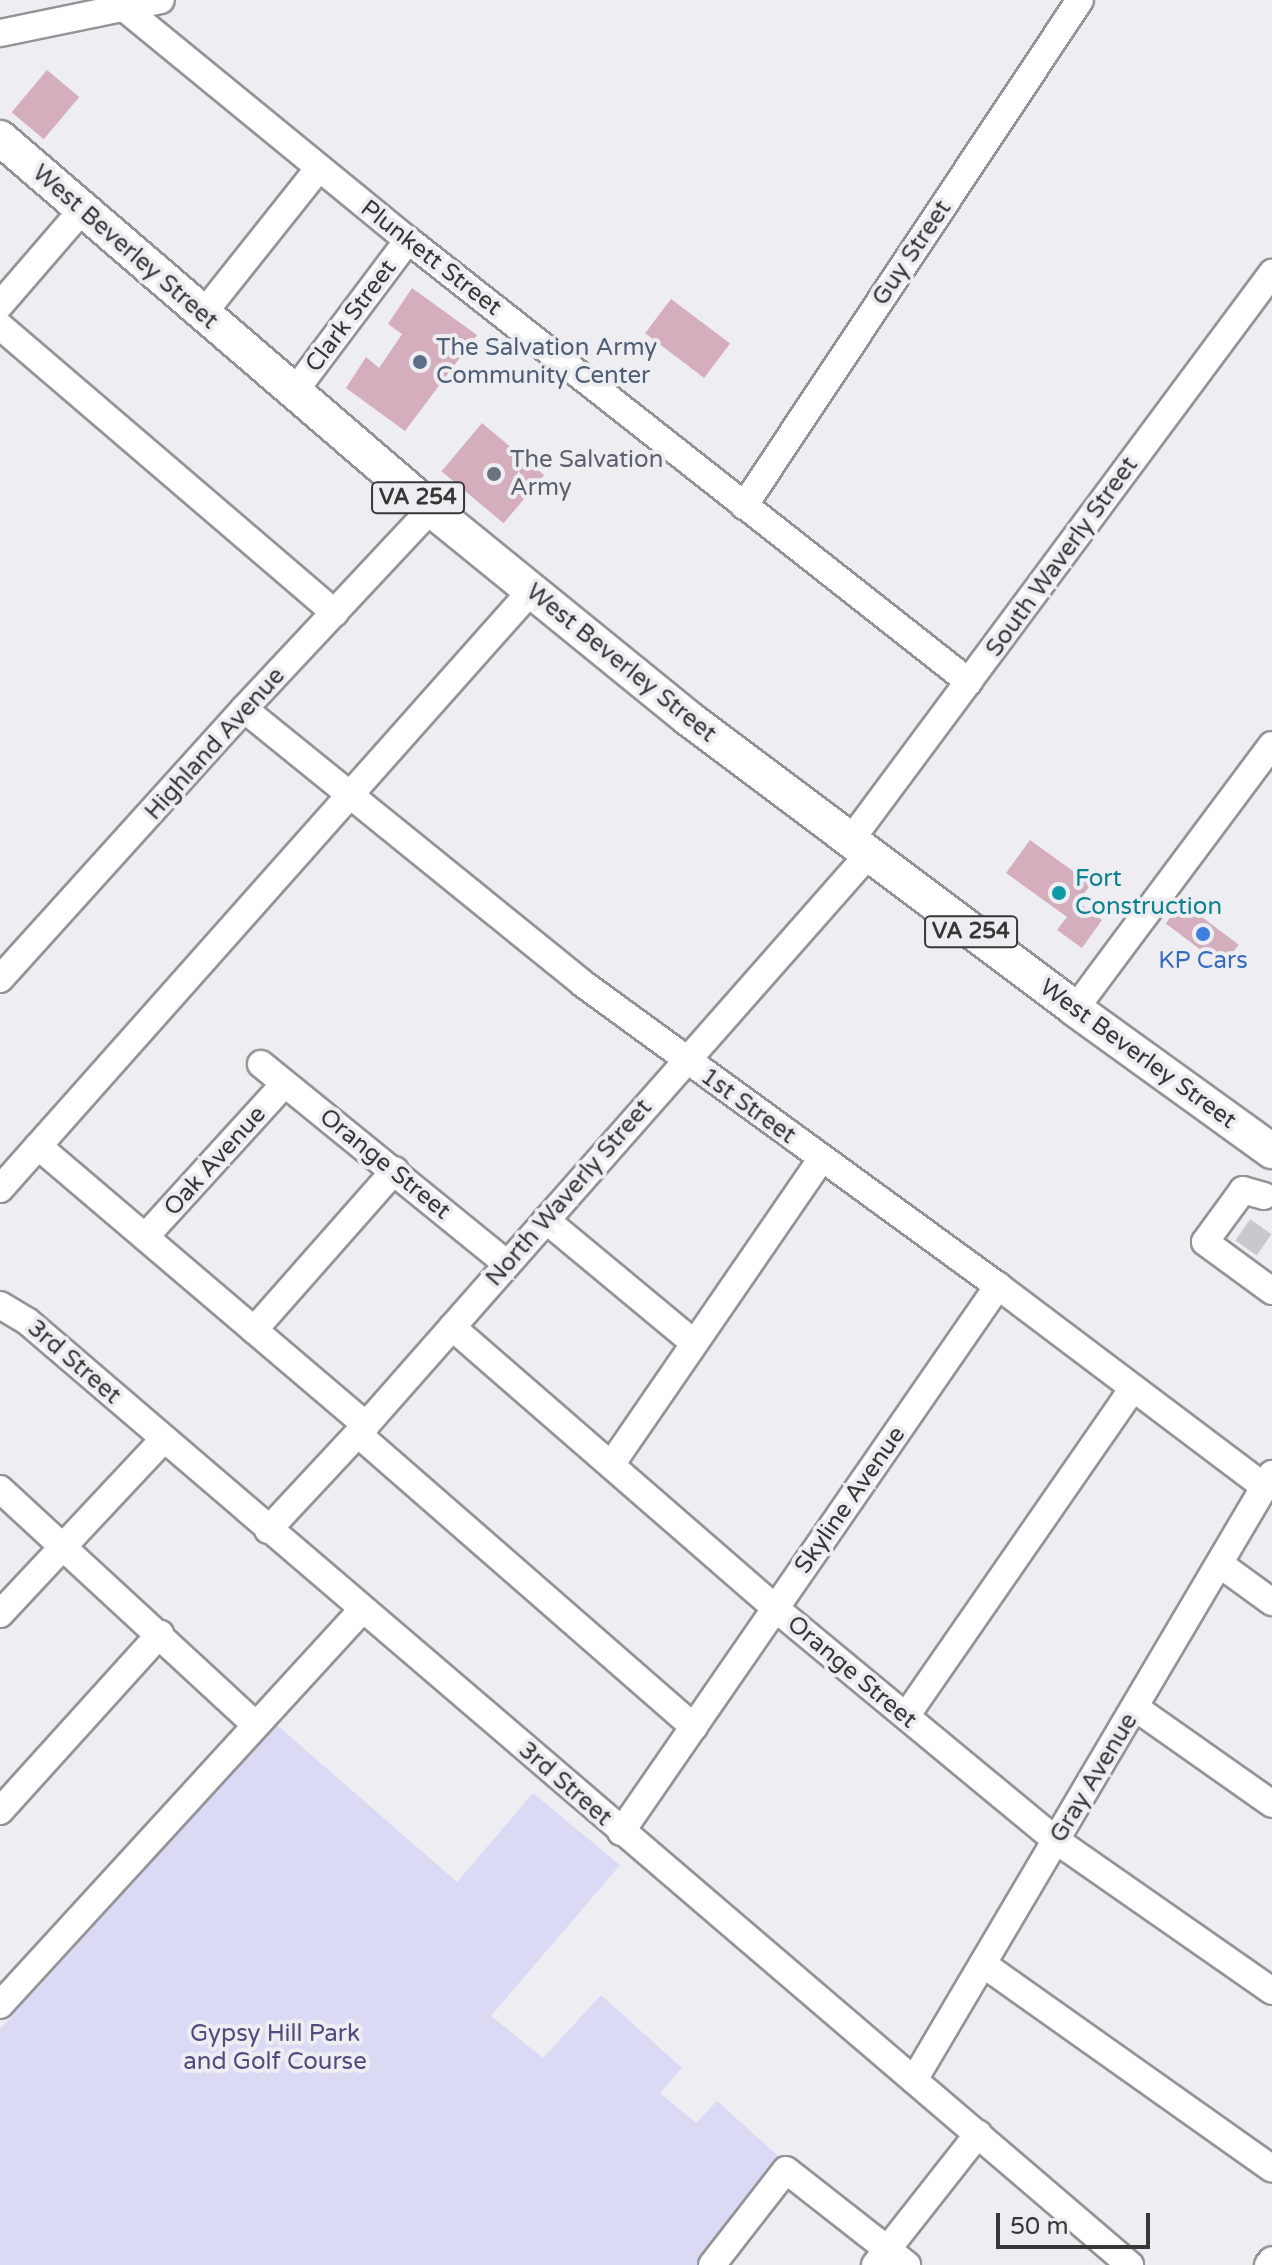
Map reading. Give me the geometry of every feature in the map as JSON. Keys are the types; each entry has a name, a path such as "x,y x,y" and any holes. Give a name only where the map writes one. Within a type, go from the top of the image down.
{"main road":[{"name":"West Beverley Street","path":"0,138 431,509 688,718 1075,1009 1272,1151"}],"street":[{"name":"Guy Street","path":"744,506 1080,0"},
{"name":"Plunkett Street","path":"144,2 319,168 969,682"},
{"path":"0,33 144,2"},
{"path":"202,315 319,168"},
{"path":"0,305 82,210"},
{"name":"Clark Street","path":"294,392 408,240"},
{"name":"South Waverly Street","path":"859,848 969,682 1272,273"},
{"path":"0,326 335,613"},
{"name":"Highland Avenue","path":"0,979 244,709 431,509"},
{"path":"0,1189 531,591"},
{"name":"1st Street","path":"244,709 348,797 685,1061 998,1286 1133,1388 1268,1481"},
{"path":"1075,1009 1272,745"},
{"name":"North Waverly Street","path":"268,1530 362,1430 685,1061 752,990 859,848"},
{"name":"Orange Street","path":"261,1064 507,1264"},
{"name":"Oak Avenue","path":"145,1237 284,1084"},
{"path":"38,1146 254,1330 694,1727"},
{"path":"611,1465 821,1159"},
{"path":"254,1330 395,1170"},
{"path":"1270,1202 1243,1190 1205,1242 1241,1256 1272,1291"},
{"path":"546,1220 694,1343"},
{"name":"Skyline Avenue","path":"621,1832 998,1286"},
{"name":"3rd Street","path":"0,1305 27,1321 1130,2265"},
{"name":"Orange Street","path":"452,1327 775,1608 1057,1841 1272,1991"},
{"path":"906,1716 1133,1388"},
{"path":"0,1614 164,1439"},
{"name":"Gray Avenue","path":"914,2080 1268,1481"},
{"path":"0,1489 256,1725"},
{"path":"1221,1565 1272,1602"},
{"path":"0,2005 362,1610"},
{"path":"0,1811 160,1634"},
{"path":"1136,1708 1272,1804"},
{"path":"983,1964 1272,2169"},
{"path":"712,2265 786,2170 890,2260 978,2134"},
{"path":"1268,2265 1272,2260"}],"green space":[{"name":"Gypsy Hill Park and Golf Course","path":"277,1725 457,1882 533,1793 620,1865 491,2016 543,2058 601,1995 682,2068 660,2093 696,2123 717,2101 786,2163 706,2265 0,2265 0,2029"}],"building":[{"path":"47,70 79,97 44,139 12,112"},
{"name":"The Salvation Army Community Center","path":"412,288 477,335 405,431 346,388 366,357 379,368 402,334 388,324"},
{"path":"671,299 730,344 704,378 645,333"},
{"name":"The Salvation Army","path":"482,423 544,475 504,523 442,471"},
{"name":"Fort Construction","path":"1030,840 1091,884 1078,902 1102,920 1082,948 1057,930 1067,917 1006,873"},
{"name":"KP Cars","path":"1182,902 1239,945 1222,966 1166,924"}],"tunnel":[{"path":"1246,1248 1268,1216"}],"place":[{"name":"The Salvation Army Community Center","path":"420,362"},
{"name":"The Salvation Army","path":"494,474"},
{"name":"Fort Construction","path":"1059,893"},
{"name":"KP Cars","path":"1203,934"}]}
